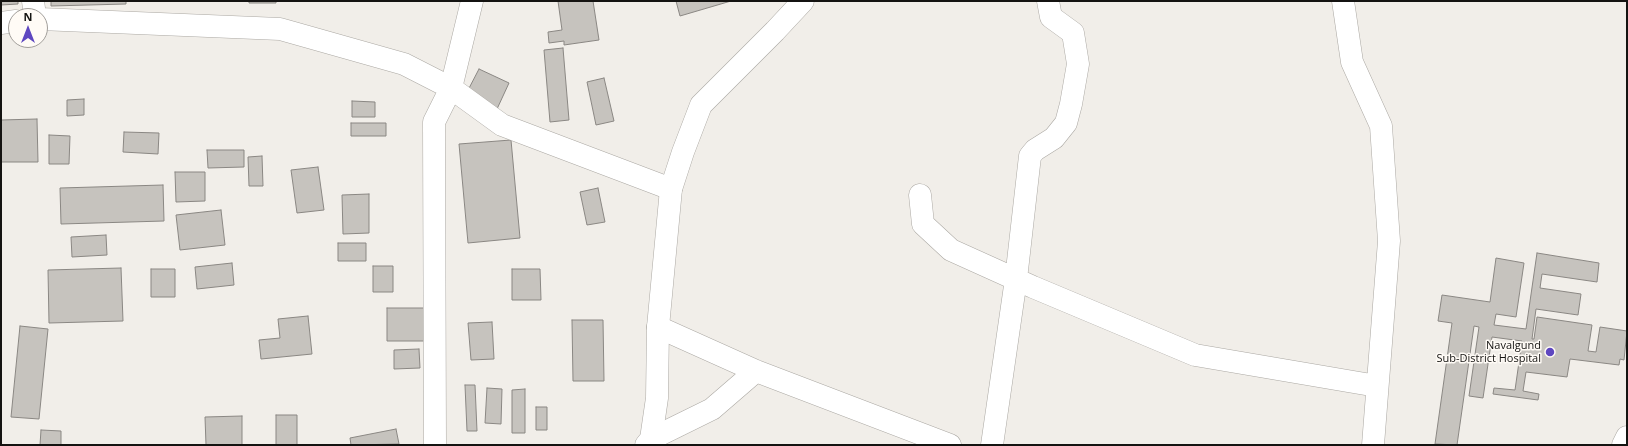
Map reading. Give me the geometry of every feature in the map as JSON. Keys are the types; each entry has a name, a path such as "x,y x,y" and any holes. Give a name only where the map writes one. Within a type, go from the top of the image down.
{"main road":[{"path":"435,445 434,122 451,88 472,1"},
{"path":"648,442 656,398 658,327 670,189 701,105 803,1"},
{"path":"992,445 1016,279 1030,156 1035,150 1054,138 1066,123 1072,104 1078,64 1073,34 1051,17 1048,1"},
{"path":"1343,1 1352,62 1381,126 1389,241 1373,445"},
{"path":"48,19 280,29 404,64 451,88 502,125 670,189"},
{"path":"920,195 923,224 951,250 1195,355 1377,386"},
{"path":"658,327 756,371 950,445"},
{"path":"648,442 712,409 756,371"},
{"path":"1623,445 1627,437"}],"building":[{"path":"1,1 18,1 18,4 1,5"},
{"path":"51,1 126,1 126,4 51,6"},
{"path":"249,1 276,1 276,3 249,3"},
{"path":"558,1 593,1 599,40 564,45 564,41 549,43 548,32 562,30"},
{"path":"676,1 731,1 680,16"},
{"path":"563,48 569,120 550,122 544,50"},
{"path":"479,69 509,83 497,109 466,94"},
{"path":"604,78 614,121 596,125 587,82"},
{"path":"84,99 84,115 67,116 67,100"},
{"path":"352,101 375,102 375,117 352,117"},
{"path":"37,119 38,162 1,162 1,120"},
{"path":"351,123 386,123 386,136 351,136"},
{"path":"124,132 159,133 158,154 123,152"},
{"path":"49,135 70,136 69,164 49,164"},
{"path":"511,140 520,238 468,243 459,144"},
{"path":"207,150 244,150 244,167 208,168"},
{"path":"262,156 263,186 249,186 248,157"},
{"path":"318,167 324,210 297,213 291,170"},
{"path":"175,172 205,172 205,201 176,202"},
{"path":"163,185 164,221 61,224 60,188"},
{"path":"598,188 605,222 587,225 580,192"},
{"path":"369,194 369,233 343,234 342,195"},
{"path":"221,210 225,245 180,250 176,215"},
{"path":"106,235 107,255 72,257 71,237"},
{"path":"338,243 366,243 366,261 338,261"},
{"path":"1537,253 1599,263 1597,282 1542,274 1540,288 1581,294 1578,315 1536,309 1532,339 1534,339 1537,317 1592,325 1588,351 1596,352 1600,327 1627,331 1624,360 1620,359 1619,365 1570,359 1567,377 1526,372 1523,391 1539,394 1538,400 1493,394 1494,388 1515,390 1522,341 1492,337 1483,398 1469,396 1479,327 1474,326 1457,445 1435,444 1452,323 1438,321 1442,295 1490,302 1496,258 1524,263 1516,317 1496,314 1494,325 1526,329"},
{"path":"232,263 234,285 197,289 195,267"},
{"path":"373,266 393,266 393,292 373,292"},
{"path":"121,268 123,321 49,323 48,270"},
{"path":"151,269 175,269 175,297 151,297"},
{"path":"512,269 540,269 541,300 512,300"},
{"path":"387,308 424,308 424,341 387,341"},
{"path":"308,316 312,354 261,359 259,340 280,338 278,319"},
{"path":"572,320 603,320 604,381 573,381"},
{"path":"492,322 494,359 471,360 468,323"},
{"path":"20,326 48,329 39,419 11,417"},
{"path":"419,349 420,368 394,369 394,350"},
{"path":"465,385 475,385 477,431 467,431"},
{"path":"487,388 502,389 501,424 485,423"},
{"path":"525,389 525,433 512,433 512,390"},
{"path":"536,407 547,407 547,430 536,430"},
{"path":"276,415 297,415 297,445 276,445"},
{"path":"242,416 242,445 206,445 205,417"},
{"path":"396,429 399,444 351,445 350,438"},
{"path":"41,430 61,431 61,445 40,445"}],"place":[{"name":"Navalgund Sub-District Hospital","path":"1550,352"}]}
